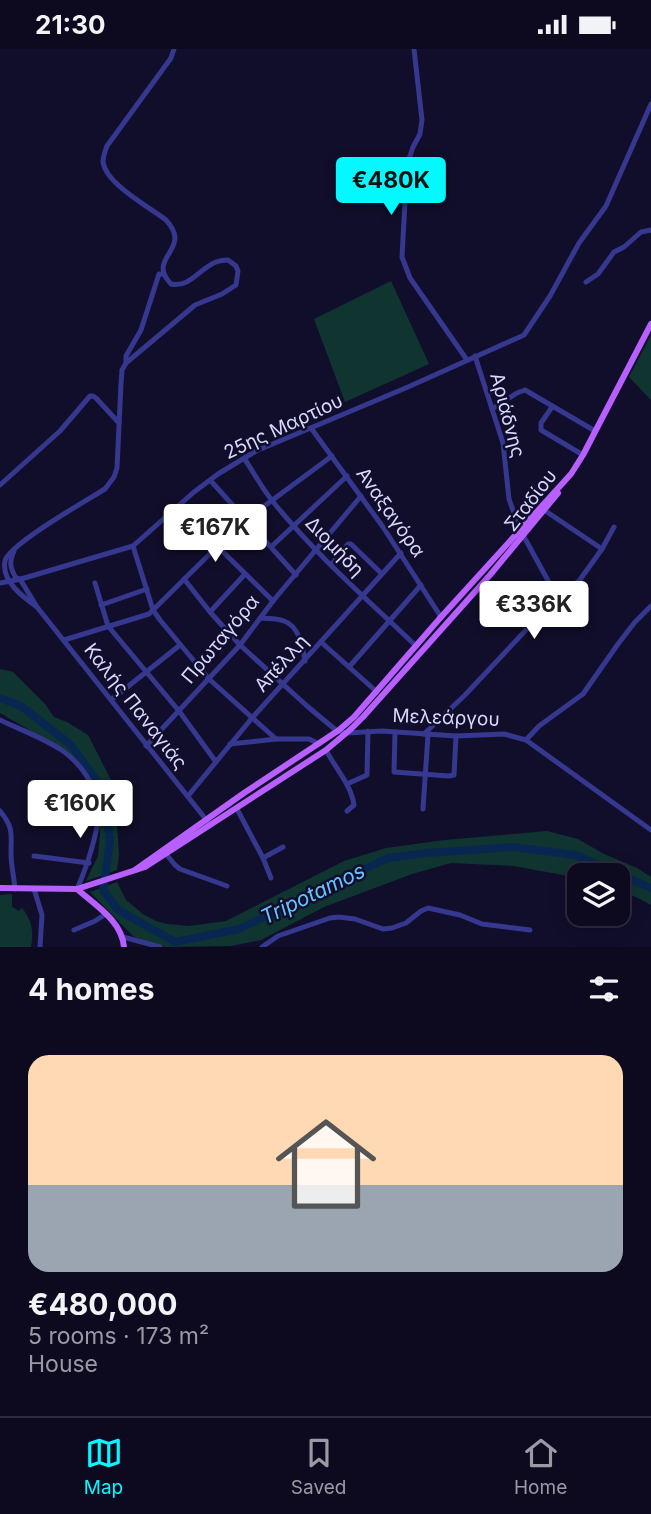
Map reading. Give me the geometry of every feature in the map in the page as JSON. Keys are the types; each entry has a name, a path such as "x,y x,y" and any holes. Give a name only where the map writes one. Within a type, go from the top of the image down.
{"main road":[{"path":"570,474 583,456 651,324"},
{"name":"Σταδίου","path":"135,870 208,823 237,809 347,733 490,575 521,532 570,474"},
{"name":"Σταδίου","path":"0,888 77,889 145,867 337,731 354,717 441,617 544,510 569,481 570,474"},
{"path":"77,889 115,924 123,937 124,947"}],"street":[{"path":"126,363 195,305 231,289 236,285 238,276 236,266 228,260 216,262 189,281 178,285 170,283 163,274 163,264 176,238 171,225 116,183 107,174 103,161 107,146 171,58 174,49"},
{"path":"414,49 422,120 420,134 413,146 408,165 402,257 410,278 467,360"},
{"name":"25ης Μαρτίου","path":"0,583 133,546 210,480 244,458 524,335 579,243 606,206 651,104"},
{"path":"586,282 598,274 614,252 641,232 651,230"},
{"path":"9,582 5,574 6,558 12,550 105,489 112,481 117,468 122,375 126,356 141,330 159,274 163,274"},
{"name":"Αριάδνης","path":"475,356 503,443 509,499 521,532 557,597"},
{"path":"492,409 525,390 596,431"},
{"path":"0,485 60,431 90,396 93,395 119,423"},
{"path":"552,407 541,423 541,430 583,456"},
{"name":"Αναξαγόρα","path":"311,428 401,553 441,617"},
{"path":"64,640 149,614 216,546 247,519 332,456"},
{"name":"Διομήδη","path":"244,458 272,501 294,526 416,646"},
{"path":"271,547 347,476"},
{"path":"210,480 296,575"},
{"name":"Πρωταγόρα","path":"146,746 240,645 273,601 361,496"},
{"path":"178,506 273,601"},
{"path":"544,510 602,549"},
{"path":"423,809 426,734 557,597 579,581 614,527"},
{"path":"331,565 348,544 351,544 382,574"},
{"path":"18,546 10,564 15,576 20,579"},
{"path":"133,546 153,610 209,679 276,739"},
{"name":"Απέλλη","path":"188,796 252,718 401,553"},
{"path":"210,612 245,574"},
{"name":"Καλής Παναγιάς","path":"20,579 37,607 208,823"},
{"path":"184,579 240,645 337,731"},
{"name":"Καλής Παναγιάς","path":"9,582 37,607"},
{"path":"95,583 108,627 179,711 216,762"},
{"path":"349,667 421,585"},
{"path":"101,605 147,589"},
{"path":"526,740 539,726 583,694 618,644 651,606"},
{"path":"260,618 290,624 300,639 305,661"},
{"path":"321,642 377,692"},
{"path":"111,700 180,645"},
{"path":"0,720 54,745 65,753 86,776 94,791 99,807 89,863 77,889"},
{"name":"Μελεάργου","path":"337,731 456,736 504,734 526,740 651,830"},
{"path":"347,784 367,775 368,731"},
{"path":"395,732 394,772 449,776 454,775 456,736"},
{"path":"230,744 309,739 319,744"},
{"path":"326,750 354,801 354,805 347,811"},
{"path":"237,809 271,878"},
{"path":"0,811 12,833 15,889"},
{"path":"263,858 283,847"},
{"path":"166,854 180,869 227,886"},
{"path":"34,856 89,863"},
{"path":"34,889 42,915 40,947"},
{"path":"262,947 278,936 330,918 355,919 383,929 406,923 428,908 460,915 482,924 530,930"},
{"path":"74,930 106,914"},
{"path":"123,937 160,947"}],"green space":[{"path":"391,281 429,364 345,402 314,319"},
{"path":"651,335 651,400 629,377"},
{"path":"0,669 13,672 45,704 54,717 88,735 111,780 119,854 117,870 86,881 98,856 100,834 97,801 89,779 64,750 0,713"},
{"path":"547,831 578,839 625,863 567,863 567,876 514,866 451,863 412,874 324,907 261,940 231,946 151,945 133,936 90,892 117,882 126,900 156,921 189,926 226,921 344,861 386,848"},
{"path":"630,865 651,877 651,905 630,895"},
{"path":"12,894 12,907 19,911 22,908 30,922 31,947 0,947 0,895"}],"waterway":[{"name":"Tripotamos","path":"0,698 21,706 71,745 104,791 110,841 103,890 118,910 175,942 239,929 388,858 427,853 512,847 576,855 651,888"}]}
